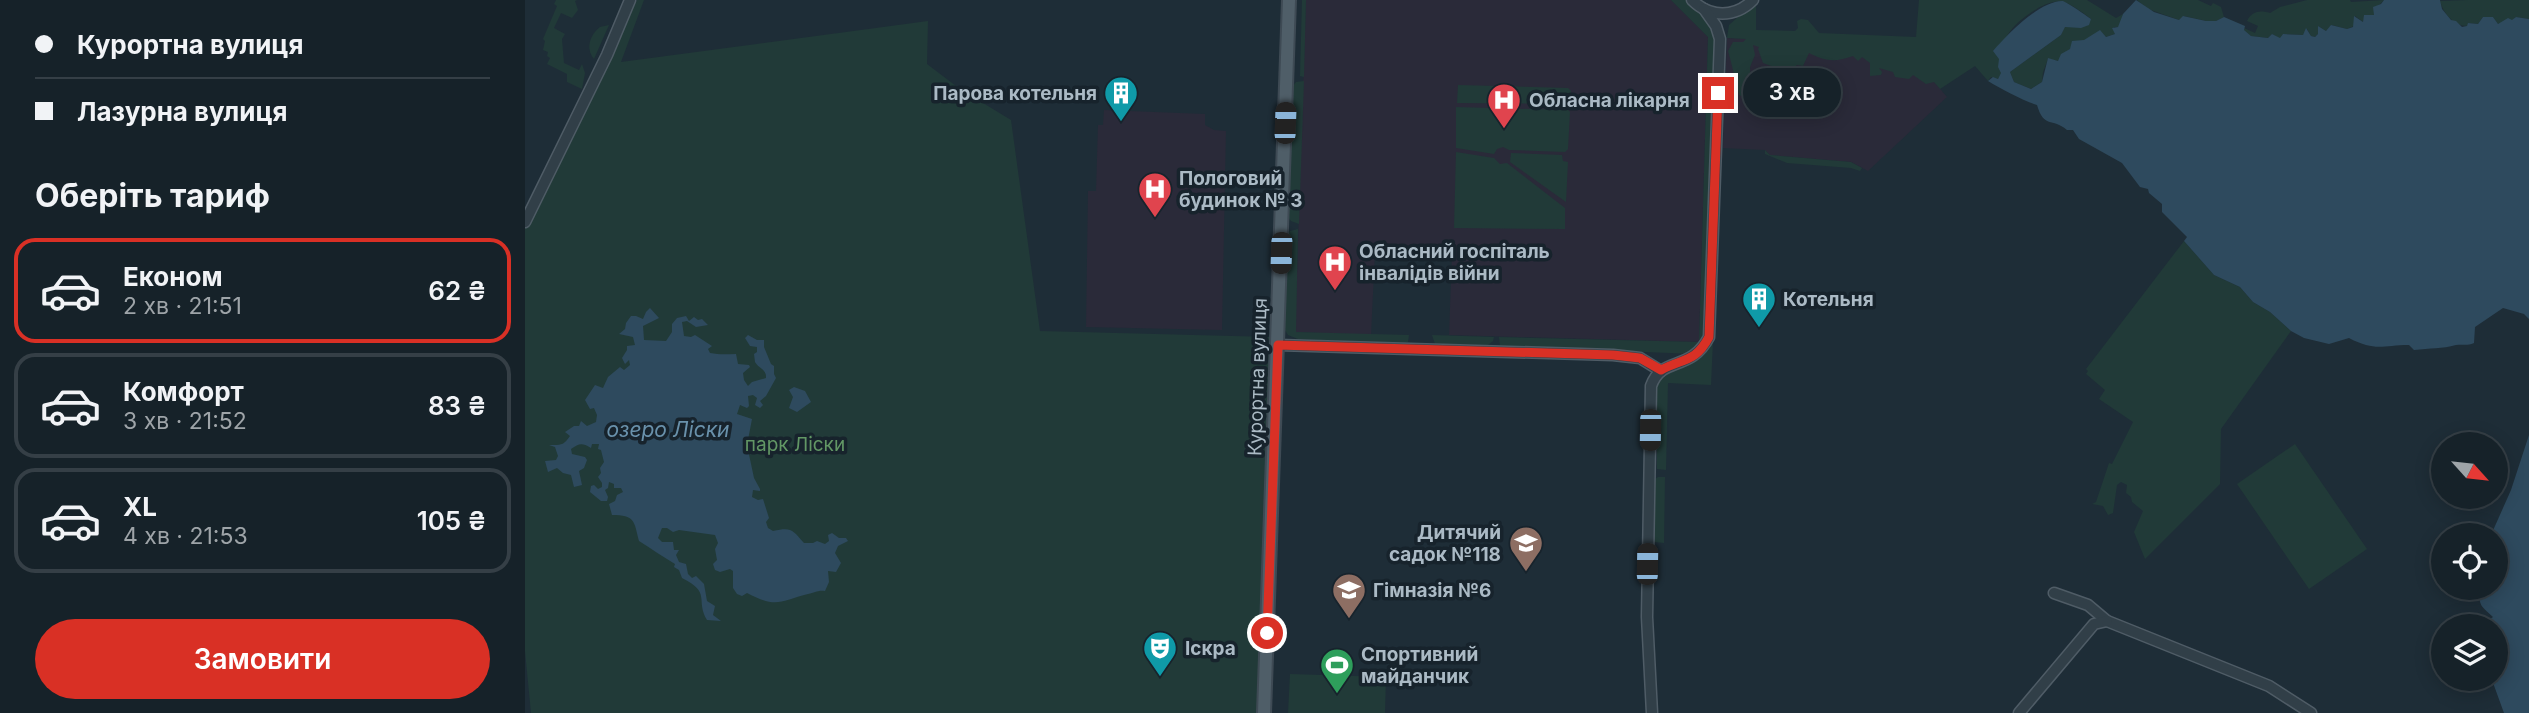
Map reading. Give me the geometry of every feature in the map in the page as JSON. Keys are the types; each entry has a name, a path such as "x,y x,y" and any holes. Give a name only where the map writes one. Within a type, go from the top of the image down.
{"main road":[{"name":"Курортна вулиця","path":"1263,713 1289,0"}],"street":[{"path":"525,222 613,44 630,0"},
{"path":"1692,0 1711,17 1720,39"},
{"path":"1652,713 1647,617 1651,386 1655,374 1698,354 1709,337 1720,39 1726,24 1737,11 1753,0"},
{"path":"1704,9 1720,14 1737,11"},
{"path":"1278,345 1613,355 1640,358 1661,370"},
{"path":"2054,593 2088,605 2108,621 2269,686 2311,713"},
{"path":"2019,713 2094,624 2108,621"}],"shaded area":[{"name":"Обласна лікарня","path":"1306,0 1671,0 1708,37 1699,342 1449,335 1452,254 1375,252 1371,335 1295,332"},
{"path":"1727,38 1882,43 1925,71 1947,97 1868,171 1851,162 1770,155 1765,150 1723,148"},
{"name":"Пологовий будинок № 3","path":"1104,110 1205,114 1205,125 1214,130 1226,131 1222,330 1086,327 1088,191 1096,191 1098,125 1103,125"}],"green space":[{"path":"556,0 577,0 578,10 572,18 561,13 554,28 565,34 562,39 564,63 579,70 582,64 585,73 582,89 567,82 567,74 547,64 550,58 547,56 548,52 543,50 543,39 557,6 554,4"},
{"name":"парк Ліски","path":"637,0 644,0 621,62 928,21 927,64 960,89 1011,120 1040,331 1271,337 1258,713 531,713 525,651 525,227"},
{"path":"1302,0 1306,0 1304,77 1300,76"},
{"path":"1671,0 1688,0 1709,21 1716,38 1705,338 1694,354 1500,346 1499,337 1699,342 1708,37"},
{"path":"1919,0 2087,0 2116,18 2123,14 2119,27 2114,27 2115,34 2106,37 2100,31 2070,49 2058,61 2048,59 2042,82 2031,89 2014,82 2010,72 2061,35 2065,26 2091,19 2064,2 2053,2 2038,8 2008,34 2001,52 2002,73 1998,79 1991,77 1988,81 1975,66 1940,89 1934,82 1926,84 1913,75 1909,79 1895,77 1893,72 1879,68 1881,75 1870,76 1870,63 1862,57 1858,61 1853,56 1831,60 1809,53 1803,66 1797,65 1786,74 1763,63 1759,47 1753,45 1755,55 1750,67 1752,102 1739,95 1728,51 1733,42 1743,42 1746,39 1727,38 1729,25 1756,1 1756,30 1795,31 1798,28 1797,21 1801,19 1808,20 1819,33 1916,37"},
{"path":"2137,0 2198,0 2221,7 2224,17 2216,21 2206,21 2184,16 2179,20 2148,9"},
{"path":"2307,0 2384,0 2374,15 2365,15 2363,22 2355,16 2354,26 2347,29 2332,25 2326,31 2318,26 2318,34 2315,37 2311,36 2307,29 2303,35 2283,34 2280,39 2272,34 2268,38 2251,36 2243,30 2244,28 2255,33 2258,26 2247,21 2254,13 2270,13 2280,7"},
{"path":"2529,0 2529,19 2516,17 2498,24 2493,17 2483,17 2478,24 2462,25 2450,18 2440,1"},
{"path":"609,25 594,59 589,46 591,38 600,27"},
{"path":"1304,81 1299,224 1287,216 1292,87 1296,82"},
{"path":"1458,85 1568,88 1571,91 1570,104 1457,103"},
{"path":"1456,107 1568,110 1568,149 1565,152 1509,150 1503,147 1497,149 1494,154 1456,148"},
{"path":"1765,150 1770,155 1851,162 1862,168 1860,171 1787,163 1765,154"},
{"path":"1456,152 1494,158 1500,164 1507,163 1565,208 1565,229 1454,228"},
{"path":"1511,153 1562,155 1563,161 1568,162 1566,202 1510,162"},
{"path":"1298,229 1296,332 1409,335 1408,342 1402,344 1298,339 1288,335 1283,327 1286,237 1290,231"},
{"path":"2184,241 2214,275 2240,287 2253,302 2270,312 2291,331 2221,429 2220,484 2145,559 2134,532 2143,511 2126,493 2127,485 2121,482 2117,485 2113,513 2108,515 2103,506 2092,504 2096,502 2109,463 2112,464 2133,422 2099,399 2105,390 2086,374 2086,369"},
{"path":"1432,335 1494,337 1488,345 1435,344"},
{"path":"1713,340 1711,385 1668,383 1666,470 1657,469 1657,384 1663,372 1699,358"},
{"path":"2295,444 2367,549 2309,589 2237,484"},
{"path":"1665,477 1664,543 1654,542 1655,479"},
{"name":"Спортивний майданчик","path":"1290,674 1386,677 1385,713 1288,713"}],"water":[{"path":"2136,0 2154,12 2179,20 2183,16 2206,21 2216,21 2224,17 2245,26 2244,30 2251,36 2268,38 2272,34 2280,38 2283,34 2303,35 2306,28 2311,36 2315,37 2318,34 2318,26 2326,31 2331,25 2347,29 2353,27 2354,16 2363,22 2364,15 2374,15 2373,7 2384,0 2440,0 2442,9 2451,20 2462,27 2468,23 2478,24 2483,17 2493,17 2498,24 2508,18 2529,19 2529,319 2524,314 2503,308 2475,327 2474,343 2414,350 2409,345 2379,347 2349,338 2329,344 2304,338 2253,302 2240,287 2214,275 2184,241 2187,237 2162,212 2162,204 2148,189 2140,187 2122,163 2079,139 2073,130 2046,120 2037,105 1988,81 1993,77 1998,79 2001,73 1998,67 1999,59 1993,51 2024,20 2044,6 2063,1 2091,19 2089,25 2081,28 2065,27 2061,35 2010,72 2014,82 2031,89 2042,82 2048,58 2058,61 2061,54 2070,49 2072,41 2084,40 2100,30 2106,37 2115,34 2112,28 2118,27 2123,14"},
{"name":"озеро Ліски","path":"650,308 659,318 643,326 644,340 666,341 677,318 686,316 689,321 694,317 702,319 708,325 696,327 687,321 682,322 684,336 695,335 712,346 708,349 710,353 736,354 738,364 750,367 743,373 748,386 766,378 766,375 755,362 757,347 750,346 745,338 748,335 764,340 764,347 774,366 776,378 760,401 763,405 760,408 755,405 757,398 748,396 749,406 747,408 740,405 737,414 752,419 747,445 754,478 760,491 753,490 752,497 763,499 769,518 766,522 768,528 773,531 791,530 804,543 817,541 825,544 829,541 828,535 832,533 839,538 846,538 848,541 838,546 835,553 841,563 836,572 828,571 829,582 825,591 778,602 766,601 747,593 742,596 733,588 733,571 715,570 713,564 717,560 715,549 718,543 715,535 679,530 673,532 662,528 658,538 662,542 673,542 674,550 679,550 676,555 679,562 686,564 688,574 692,578 696,576 704,584 707,601 715,606 713,615 721,621 707,620 697,588 682,578 679,570 674,567 675,564 639,541 632,520 625,516 612,515 609,504 623,492 621,488 614,488 614,484 609,482 605,490 607,501 601,501 590,492 591,486 594,485 598,489 602,487 598,477 604,462 601,450 598,449 599,444 592,444 591,448 580,444 571,449 572,454 587,460 584,468 579,471 582,485 574,487 571,475 557,468 548,472 545,461 556,460 558,456 555,447 549,445 563,443 570,436 565,432 579,426 581,421 587,426 596,422 594,408 590,409 585,400 595,385 603,388 608,377 620,367 624,370 630,365 629,360 625,364 622,358 627,346 635,345 633,337 619,334 625,329 631,316 643,319"},
{"path":"794,387 805,391 811,402 797,412 789,408 793,397 789,390"},
{"path":"2529,435 2529,713 2504,713 2496,691 2508,691 2508,614 2490,614 2480,603 2480,600 2508,600 2508,523 2496,523 2503,509 2508,509 2511,490"}],"place":[{"name":"Парова котельня","path":"1121,123"},
{"name":"Обласна лікарня","path":"1504,130"},
{"name":"Пологовий будинок № 3","path":"1155,219"},
{"name":"Обласний госпіталь інвалідів війни","path":"1335,292"},
{"name":"Котельня","path":"1759,329"},
{"name":"Дитячий садок №118","path":"1526,573"},
{"name":"Гімназія №6","path":"1349,620"},
{"name":"Іскра","path":"1160,678"},
{"name":"Спортивний майданчик","path":"1337,695"}],"route":[{"path":"1267,633 1278,345 1613,355 1640,358 1661,370 1687,361 1698,354 1709,337 1718,93"}]}
